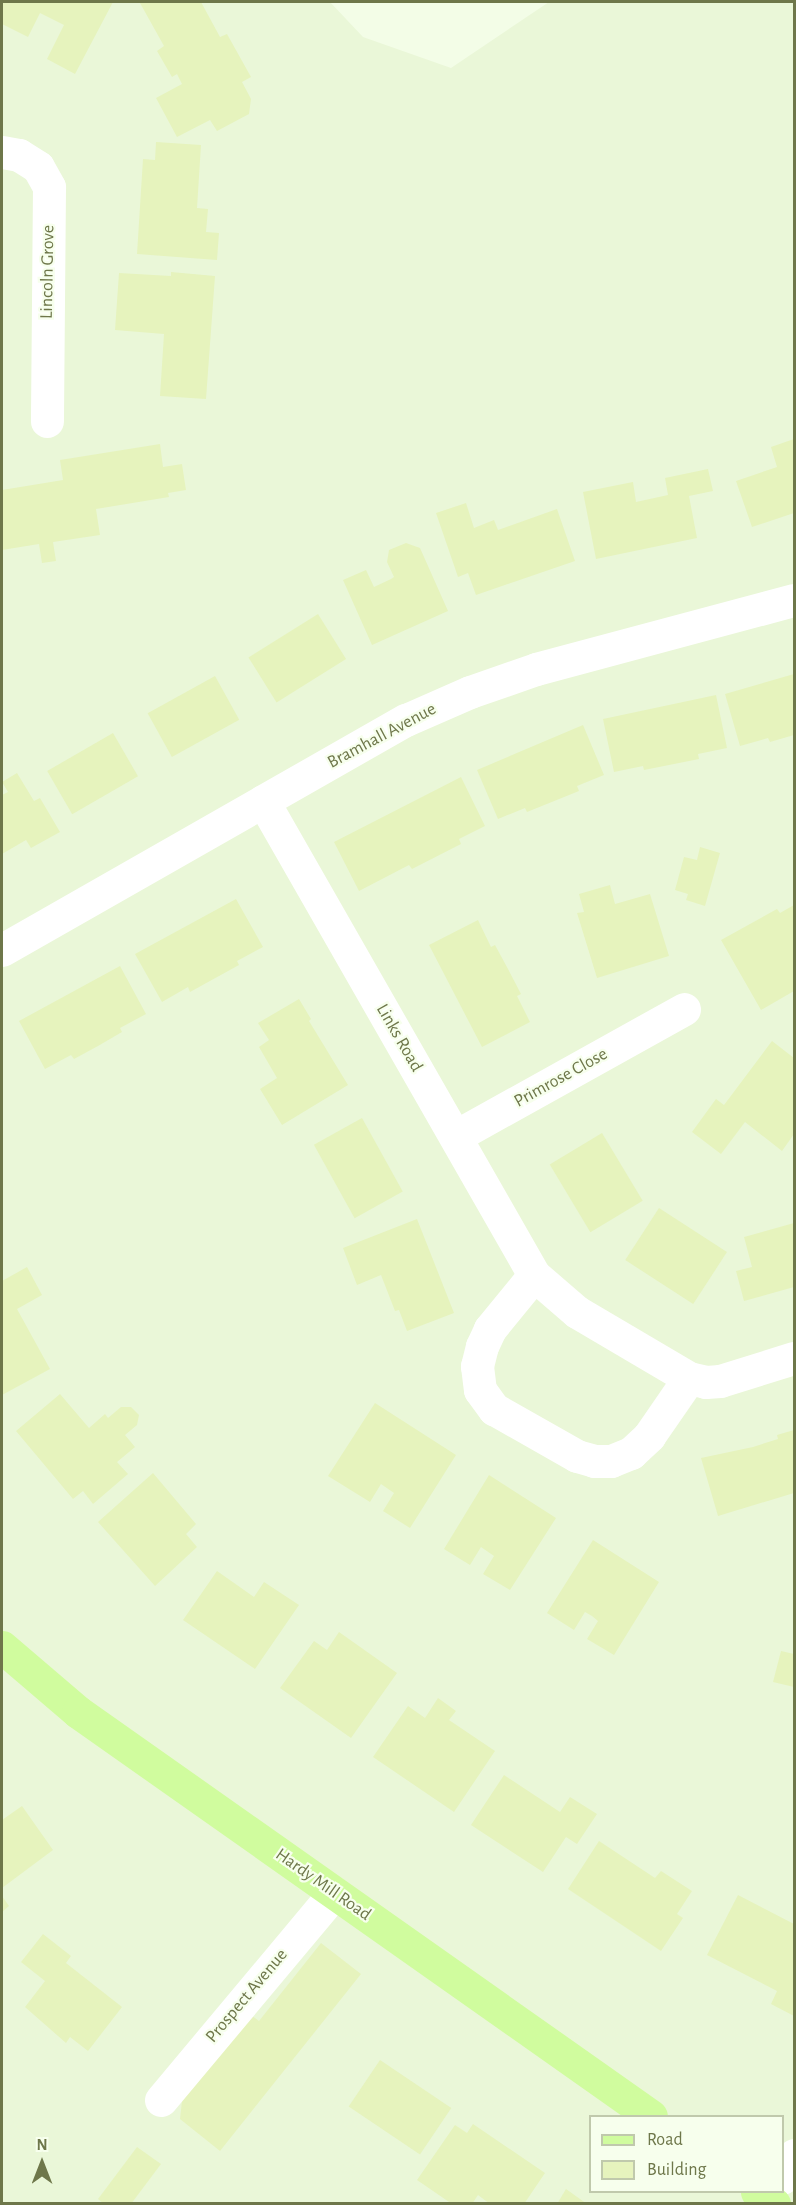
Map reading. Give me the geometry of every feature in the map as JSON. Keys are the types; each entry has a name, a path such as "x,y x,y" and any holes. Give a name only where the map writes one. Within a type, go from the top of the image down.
{"main road":[{"name":"Hardy Mill Road","path":"2,1647 78,1712 650,2115"}],"street":[{"name":"Lincoln Grove","path":"2,152 19,155 38,168 49,187 47,421"},
{"name":"Bramhall Avenue","path":"2,950 406,720 470,692 536,669 795,600"},
{"name":"Links Road","path":"263,801 534,1275 577,1312 689,1378 706,1382 720,1381 795,1358"},
{"name":"Primrose Close","path":"456,1136 676,1024"},
{"path":"534,1275 490,1329 482,1346 477,1366 480,1390 494,1409 577,1456 594,1461 611,1461 631,1453 649,1436 689,1378"},
{"name":"Prospect Avenue","path":"160,2100 334,1893"},
{"path":"784,2173 795,2155"}],"shaded area":[{"path":"2,2 330,2 363,37 451,68 549,2 794,2 794,2203 2,2204"}],"building":[{"path":"2,2 113,2 75,74 47,59 64,25 40,13 28,37 2,24"},
{"path":"201,2 220,37 227,34 251,77 242,82 251,99 249,114 217,131 210,120 177,137 156,98 182,84 177,74 172,77 157,51 164,46 140,3"},
{"path":"156,142 201,145 197,208 208,209 206,232 219,233 217,260 137,254 143,159 155,160"},
{"path":"171,272 215,276 206,399 160,396 164,334 115,330 119,273 171,276"},
{"path":"794,439 794,513 752,527 736,481 777,467 771,447"},
{"path":"160,444 163,467 182,464 186,490 168,493 169,497 96,509 100,535 53,542 56,561 42,563 39,544 2,550 2,490 63,480 60,460"},
{"path":"708,469 713,491 689,496 697,538 596,559 583,492 633,482 636,502 668,495 665,478"},
{"path":"466,503 474,528 494,520 498,530 557,509 575,561 476,595 468,573 458,577 436,513"},
{"path":"406,543 420,548 448,611 372,645 343,580 366,570 374,587 391,579 394,577 387,562 389,550"},
{"path":"318,614 346,659 277,702 248,657"},
{"path":"794,674 794,735 770,742 768,738 740,746 725,694"},
{"path":"215,676 239,720 172,757 148,713"},
{"path":"716,695 727,748 698,754 699,759 644,770 643,766 614,772 603,719"},
{"path":"583,725 604,775 577,786 579,791 527,812 525,808 498,819 477,770"},
{"path":"113,733 138,776 72,814 47,771"},
{"path":"17,773 34,801 40,798 60,832 31,848 26,840 2,854 2,795 8,792 2,782"},
{"path":"461,777 485,826 459,839 461,844 412,869 409,865 359,891 334,842"},
{"path":"700,847 720,853 705,906 686,900 688,894 675,890 684,857 697,860"},
{"path":"610,885 615,904 650,894 669,956 597,978 577,913 584,912 579,894"},
{"path":"236,899 263,947 237,961 239,965 190,992 188,987 162,1002 135,954"},
{"path":"794,905 794,991 761,1010 721,940 777,909 780,913"},
{"path":"478,920 491,947 495,945 521,994 517,996 530,1022 482,1047 429,945"},
{"path":"120,966 146,1014 120,1028 122,1032 98,1046 74,1059 71,1055 45,1069 19,1021"},
{"path":"299,999 311,1019 309,1021 348,1085 282,1125 260,1089 277,1078 259,1047 269,1040 258,1023"},
{"path":"772,1041 794,1058 794,1134 782,1151 745,1122 721,1154 692,1132 716,1099 724,1105"},
{"path":"362,1118 403,1191 355,1218 314,1145"},
{"path":"602,1133 643,1201 590,1232 550,1164"},
{"path":"659,1208 727,1252 693,1304 625,1260"},
{"path":"417,1219 454,1313 407,1331 399,1310 395,1311 381,1275 357,1285 343,1248"},
{"path":"794,1223 794,1287 744,1301 736,1271 752,1267 744,1237"},
{"path":"27,1267 42,1295 17,1309 50,1369 2,1395 2,1281"},
{"path":"60,1394 89,1428 105,1414 108,1418 121,1407 131,1407 139,1415 137,1425 125,1435 135,1447 117,1462 128,1474 93,1504 83,1491 73,1499 16,1431"},
{"path":"375,1403 456,1455 410,1528 383,1511 394,1493 381,1484 370,1502 328,1476"},
{"path":"794,1430 794,1493 718,1516 701,1458 753,1447 778,1439 777,1435"},
{"path":"153,1473 196,1524 186,1534 197,1547 155,1586 98,1522"},
{"path":"489,1475 556,1518 510,1590 483,1574 494,1556 481,1547 470,1565 444,1549"},
{"path":"593,1540 659,1582 614,1655 587,1639 598,1621 592,1616 585,1612 574,1630 547,1613"},
{"path":"217,1571 254,1597 264,1582 299,1605 255,1669 183,1620"},
{"path":"339,1632 397,1673 351,1738 280,1688 314,1641 327,1650"},
{"path":"781,1651 794,1654 794,1687 773,1682"},
{"path":"438,1698 456,1711 449,1720 495,1751 454,1812 373,1757 408,1706 425,1718"},
{"path":"504,1775 560,1812 570,1797 597,1814 577,1844 566,1837 543,1872 471,1825"},
{"path":"22,1806 53,1850 2,1888 2,1820"},
{"path":"599,1841 655,1878 661,1871 692,1891 677,1914 683,1918 661,1951 568,1889"},
{"path":"738,1895 794,1924 794,2016 771,2004 777,1991 707,1955"},
{"path":"2,1896 9,1906 2,1912"},
{"path":"43,1934 71,1956 66,1963 122,2007 88,2051 70,2037 66,2043 25,2007 45,1981 21,1962"},
{"path":"321,1943 361,1974 220,2151 180,2119 182,2101 251,2015 259,2021"},
{"path":"380,2060 451,2108 420,2155 349,2106"},
{"path":"473,2124 545,2173 524,2204 490,2204 478,2195 472,2204 452,2204 417,2180 455,2125 467,2133"},
{"path":"137,2147 161,2164 131,2204 104,2204 98,2199"},
{"path":"566,2189 587,2204 557,2204"}]}
